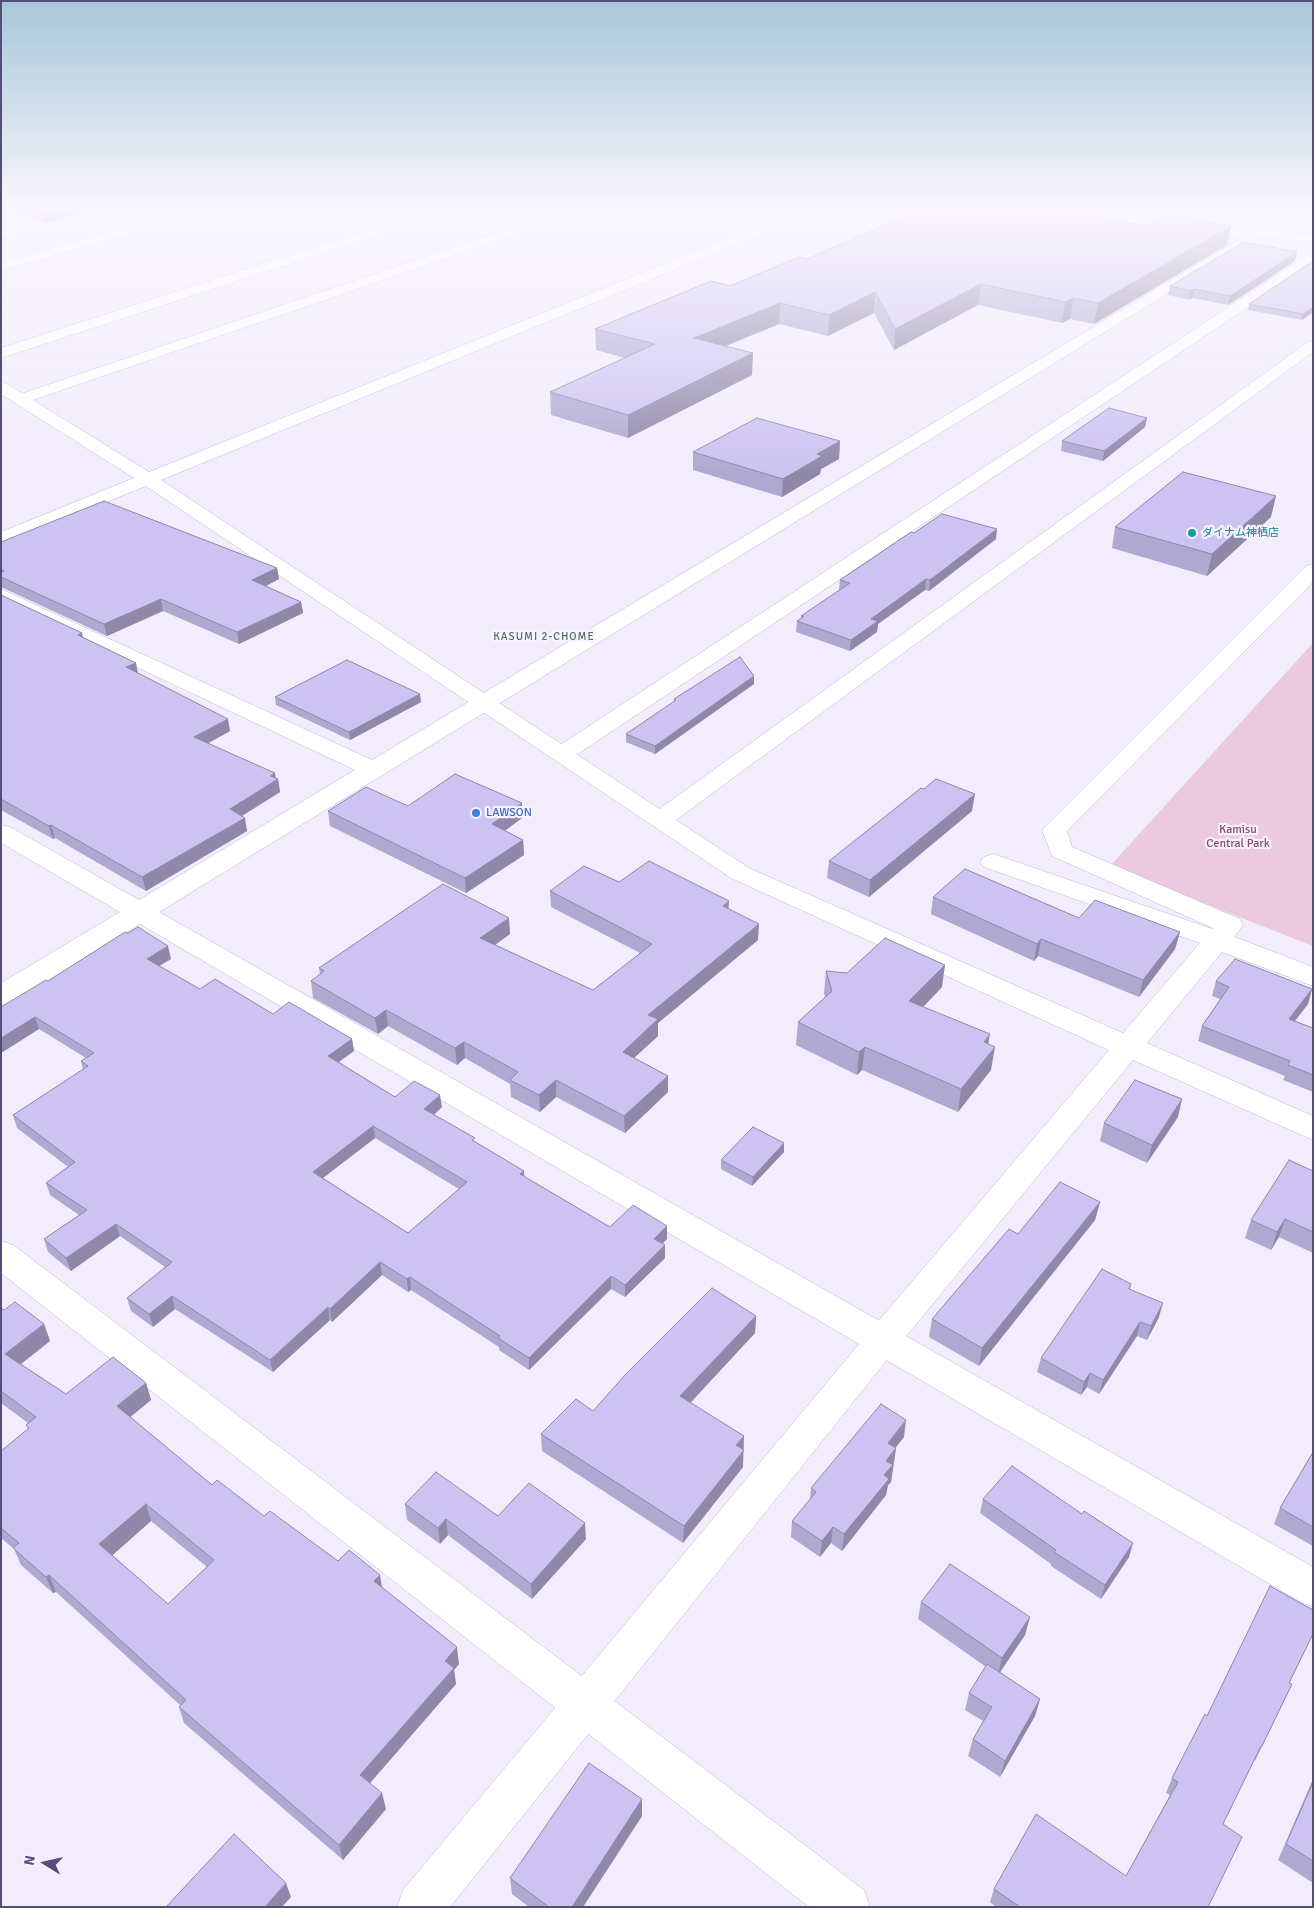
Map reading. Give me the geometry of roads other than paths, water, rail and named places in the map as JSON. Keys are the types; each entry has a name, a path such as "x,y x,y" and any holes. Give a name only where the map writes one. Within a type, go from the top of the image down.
{"street":[{"path":"1,353 180,295"},
{"path":"11,393 313,295"},
{"path":"1,539 600,295"},
{"path":"1,996 374,770 483,701 1148,295"},
{"path":"562,754 1257,295"},
{"path":"660,820 1313,345"},
{"path":"11,393 147,479 740,873 1313,1129"},
{"path":"420,1907 882,1341 1230,925 1061,851 1054,830 1313,570"},
{"path":"1,595 374,770"},
{"path":"1,832 1313,1588"},
{"path":"993,862 1217,940 1313,977"},
{"path":"1,1254 847,1907"}],"place":[{"name":"ダイナム神栖店","path":"1192,533"},
{"name":"LAWSON","path":"476,813"}],"district":[{"name":"KASUMI 2-CHOME","path":"544,637"}],"park label":[{"name":"Kamisu Central Park","path":"1238,837"}]}
